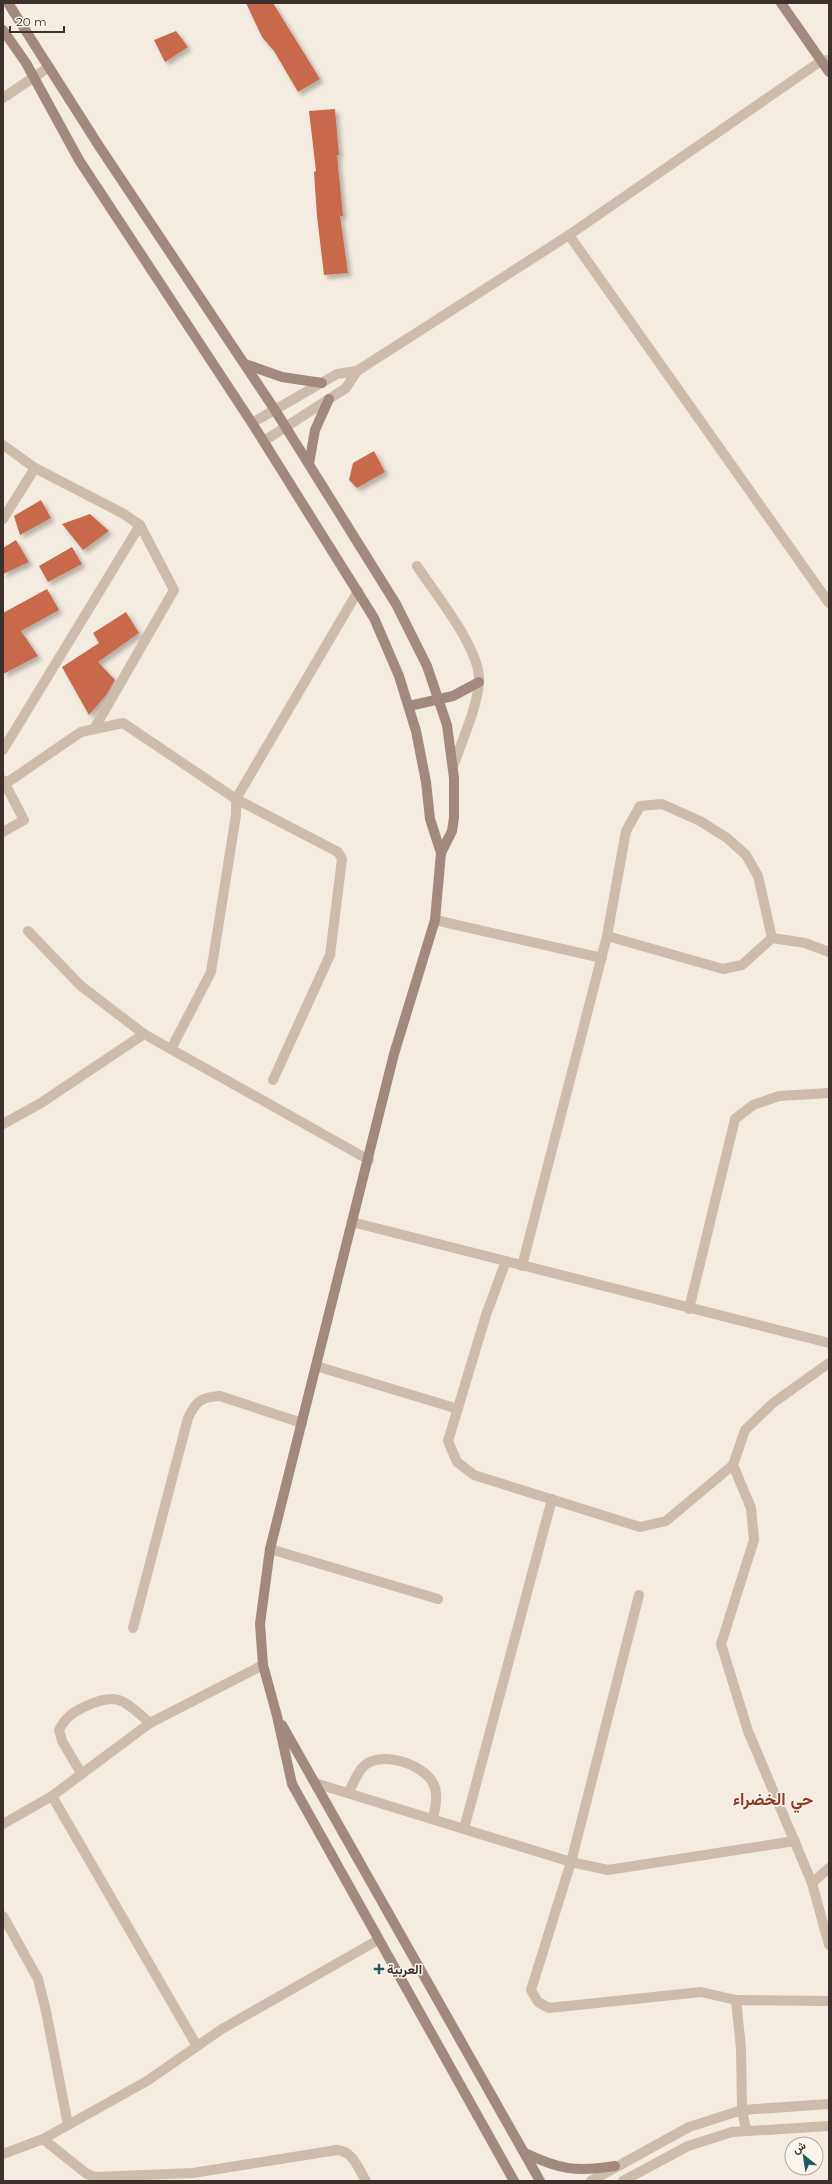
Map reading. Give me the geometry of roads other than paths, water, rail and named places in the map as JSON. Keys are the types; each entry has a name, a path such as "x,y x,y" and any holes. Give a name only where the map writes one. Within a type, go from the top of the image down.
{"street":[{"path":"8,3 103,152 286,427 396,604 427,666 447,725 453,768 454,818 452,831 441,853 435,920 394,1054 369,1160 270,1549 260,1624 262,1665 277,1716 292,1784 514,2181"},
{"path":"781,3 825,61 829,72"},
{"path":"3,30 33,78 79,160 264,441 358,591 388,647 409,706 422,756 430,819 441,853"},
{"path":"252,423 337,374 357,370 569,235 825,61"},
{"path":"3,98 49,66"},
{"path":"569,235 829,603"},
{"path":"245,364 282,377 322,383"},
{"path":"264,441 346,388 357,370"},
{"path":"309,464 316,430 329,399"},
{"path":"3,445 35,468 122,513 140,525 174,590 94,729"},
{"path":"3,519 35,468"},
{"path":"3,750 140,525"},
{"path":"417,566 471,648 478,664 479,682 453,768"},
{"path":"171,1049 211,972 236,815 236,799 358,591"},
{"path":"409,706 453,696 479,682"},
{"path":"3,832 24,820 4,782 81,732 123,723 236,799 338,852 342,859 330,955 273,1080"},
{"path":"522,1266 602,958 626,831 640,806 662,804 700,820 727,838 746,855 758,876 772,938"},
{"path":"435,920 602,958"},
{"path":"28,931 82,986 144,1034 369,1160"},
{"path":"607,936 723,969 742,965 772,938"},
{"path":"772,938 805,943 829,952"},
{"path":"3,1124 41,1104 144,1034"},
{"path":"689,1309 735,1119 753,1105 779,1096 829,1093"},
{"path":"352,1222 689,1309 829,1343"},
{"path":"506,1262 486,1315 448,1441 457,1462 474,1475 640,1527 666,1521 733,1465 745,1430 773,1403 829,1363"},
{"path":"316,1366 458,1409"},
{"path":"133,1628 188,1418 194,1405 207,1397 220,1396 302,1423"},
{"path":"733,1465 751,1508 754,1540 721,1644 748,1731 812,1883 829,1945"},
{"path":"464,1829 552,1499"},
{"path":"270,1549 438,1599"},
{"path":"639,1595 571,1862 531,1990 538,2002 549,2008 700,1992 736,2000 829,2001"},
{"path":"3,1824 52,1796 80,1773 150,1723 262,1665"},
{"path":"80,1773 62,1741 59,1730 64,1720 74,1712 103,1698 116,1699 128,1704 150,1723"},
{"path":"277,1716 540,2181"},
{"path":"348,1793 362,1768 371,1762 380,1759 416,1767 426,1774 433,1783 436,1798 433,1819"},
{"path":"315,1783 571,1862 608,1870 795,1841"},
{"path":"52,1796 197,2046"},
{"path":"812,1883 829,1868"},
{"path":"3,1916 38,1979 68,2125"},
{"path":"3,2154 43,2139 147,2081 222,2029 378,1940"},
{"path":"736,2000 741,2048 742,2110 746,2130"},
{"path":"591,2181 615,2166 689,2127 742,2110 829,2104"},
{"path":"623,2181 688,2146 732,2132 829,2126"},
{"path":"43,2139 87,2174 96,2177 193,2173 337,2150 345,2151 351,2155 366,2181"},
{"path":"524,2153 546,2164 570,2170 592,2170 615,2166"}],"place":[{"name":"العربية","path":"379,1969"}],"district":[{"name":"حي الخضراء","path":"773,1799"}]}
